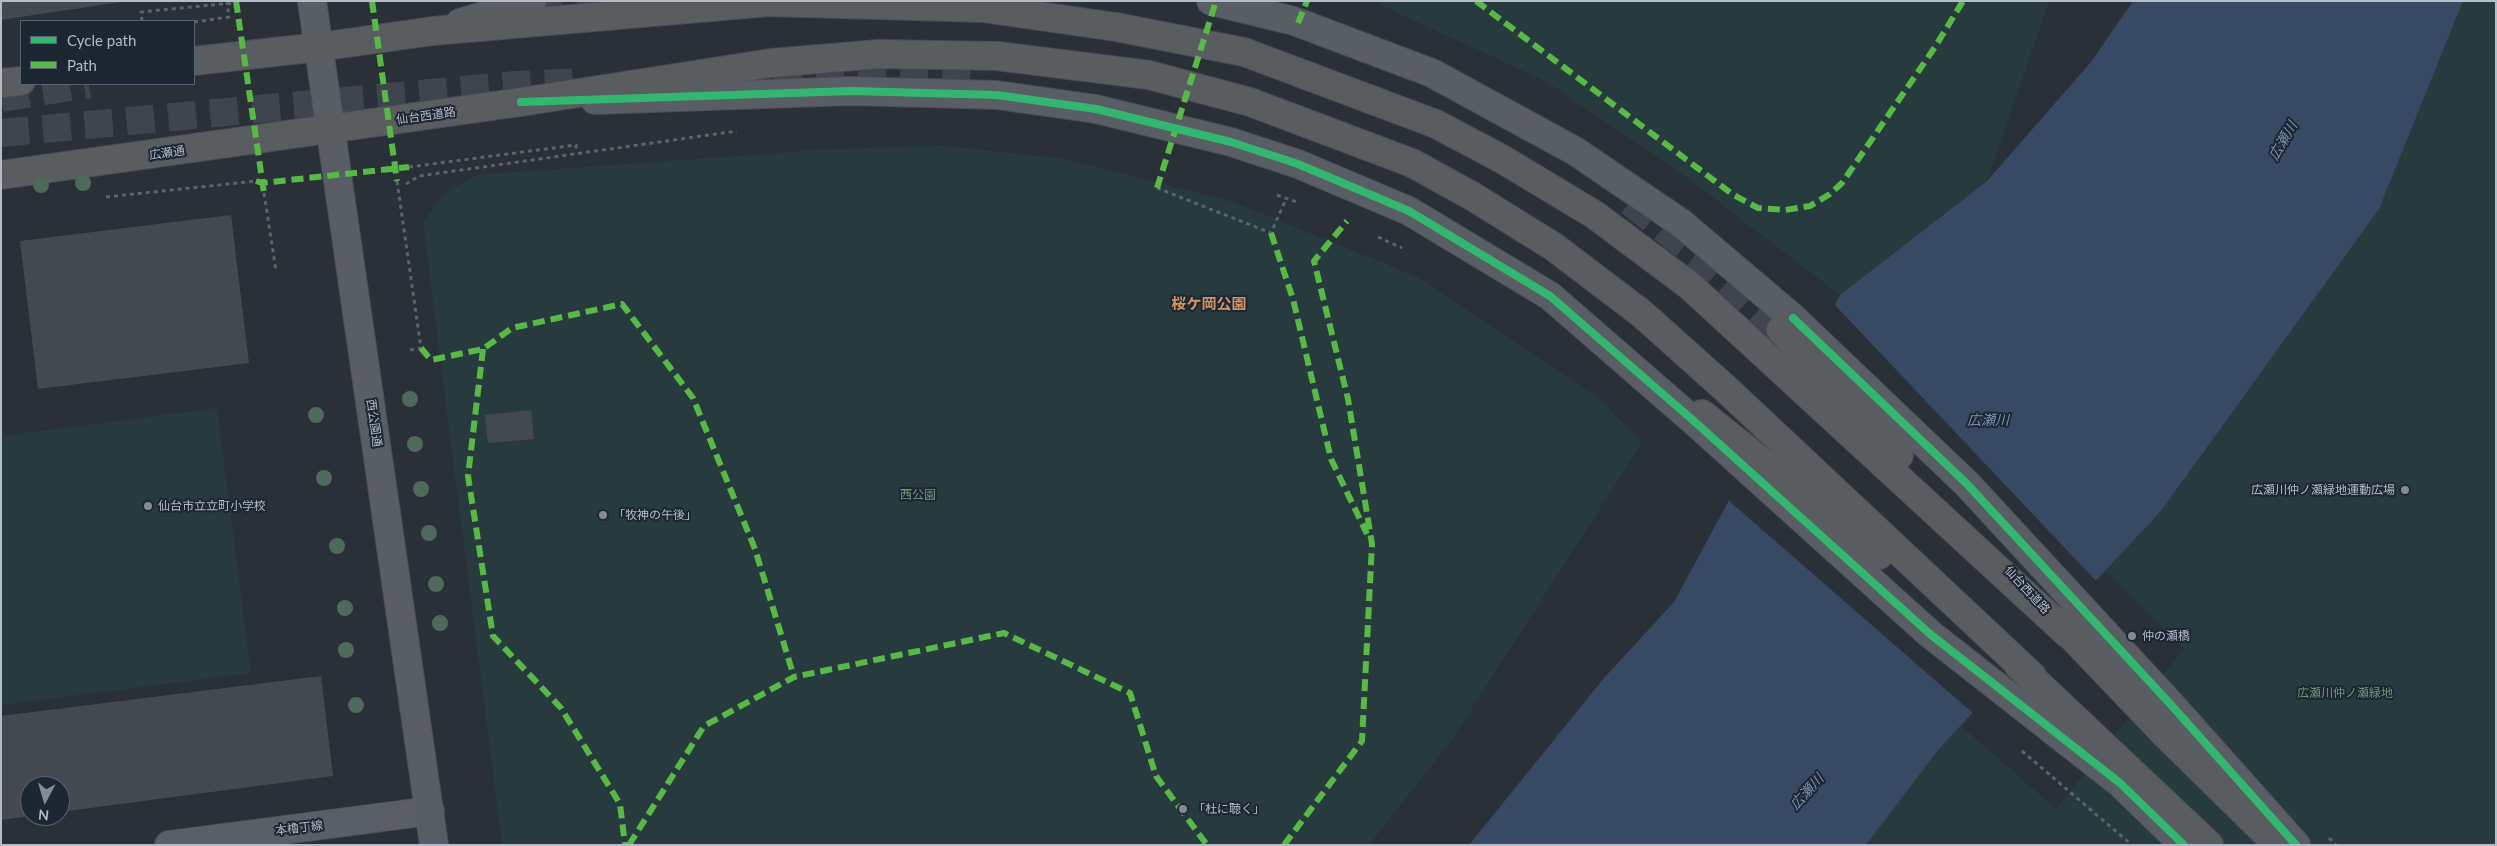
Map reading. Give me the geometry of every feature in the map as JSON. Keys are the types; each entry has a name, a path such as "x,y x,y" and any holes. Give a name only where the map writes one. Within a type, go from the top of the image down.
{"highway":[{"path":"195,61 319,47 433,31 696,7 788,2 983,8 1116,27 1244,52 1436,124 1502,159 1595,215 1690,286 2068,634"},
{"name":"仙台西道路","path":"332,130 771,63 879,54 997,56 1149,75 1250,102 1420,168 1472,196 1554,248 1641,313 1726,388 2032,676"},
{"path":"1,83 20,81"},
{"name":"広瀬通","path":"1,175 332,130"},
{"name":"仙台西道路","path":"1787,324 2068,634 2165,734 2278,845"},
{"path":"1699,418 2032,676 2209,845"}],"street":[{"name":"西公園通","path":"312,1 434,845"},
{"path":"433,31 532,1"},
{"path":"1211,1 1294,21 1440,77 1575,151 1681,223 1787,324 1967,484 2173,707 2296,845"},
{"path":"521,102 852,91 997,95 1096,109 1231,142 1298,164 1409,211 1550,296 1699,418 1930,634 2120,783 2184,845"},
{"name":"本櫓丁線","path":"168,845 430,811"}],"path":[{"path":"195,22 228,17 227,2"},
{"path":"142,20 141,12 236,3"},
{"path":"406,184 419,176 576,152 747,130"},
{"path":"409,167 576,145 576,152"},
{"path":"106,197 256,181"},
{"path":"397,182 421,348 410,350"},
{"path":"1157,188 1271,232 1286,198"},
{"path":"1271,192 1304,205"},
{"path":"264,193 276,271"},
{"path":"1373,234 1408,251"}],"green space":[{"path":"1372,1 2049,1 1987,181 1840,295 1685,176 1547,82"},
{"name":"広瀬川仲ノ瀬緑地","path":"2463,1 2496,1 2496,845 1866,845 1939,749 1961,726 2056,809 2184,649 2106,571 2161,511 2379,209"},
{"name":"西公園","path":"939,145 1066,159 1233,202 1420,278 1602,401 1642,443 1453,738 1369,845 502,845 423,223 445,193 476,175 817,150"},
{"path":"217,408 251,673 1,705 1,436"}],"water":[{"name":"広瀬川","path":"2133,1 2463,1 2379,209 2161,511 1939,749 1866,845 1469,845 1604,678 1674,602 1840,295 1987,181 2091,62"}],"pier":[{"path":"1833,303 2098,583 1975,715 1727,499"}],"building":[{"path":"1,1 121,1 121,2 1,20"},
{"path":"231,215 249,363 38,389 20,241"},
{"path":"531,410 534,439 488,443 485,415"},
{"path":"321,676 333,776 70,811 70,776 20,776 20,817 1,820 1,716"}],"tunnel":[{"path":"536,11 597,1"},
{"path":"774,74 853,73 973,83"},
{"path":"1,133 516,85 587,82"},
{"path":"1,98 83,85"},
{"path":"1630,202 1708,264 1781,330"}],"marked path":[{"path":"236,1 264,193"},
{"path":"372,1 397,181"},
{"path":"1157,188 1216,1"},
{"path":"1298,23 1307,1"},
{"path":"1476,1 1732,194 1758,208 1785,210 1810,206 1830,194 1842,183 1935,47 1963,1"},
{"path":"256,181 262,183 409,167"},
{"path":"1284,845 1362,741 1372,544 1348,399 1314,261 1347,221"},
{"path":"1271,233 1293,299 1331,459 1367,534"},
{"path":"421,348 431,360 483,349 512,328 622,304 693,398 755,549 794,677"},
{"path":"483,349 468,476 493,636 561,708 620,804 625,845"},
{"path":"629,845 704,726 794,677 1004,633 1130,693 1156,776 1207,845"}],"cycle path":[{"path":"521,102 852,91 997,95 1096,109 1231,142 1298,164 1409,211 1550,296 1695,422 1930,634 2120,783 2184,845"},
{"path":"1793,318 1967,484 2173,707 2296,845"}],"place":[{"name":"広瀬川仲ノ瀬緑地運動広場","path":"2405,490"},
{"name":"仙台市立立町小学校","path":"148,506"},
{"name":"「牧神の午後」","path":"603,515"},
{"name":"仲の瀬橋","path":"2132,636"},
{"name":"「杜に聴く」","path":"1183,809"}],"district":[{"name":"桜ケ岡公園","path":"1209,304"}]}
